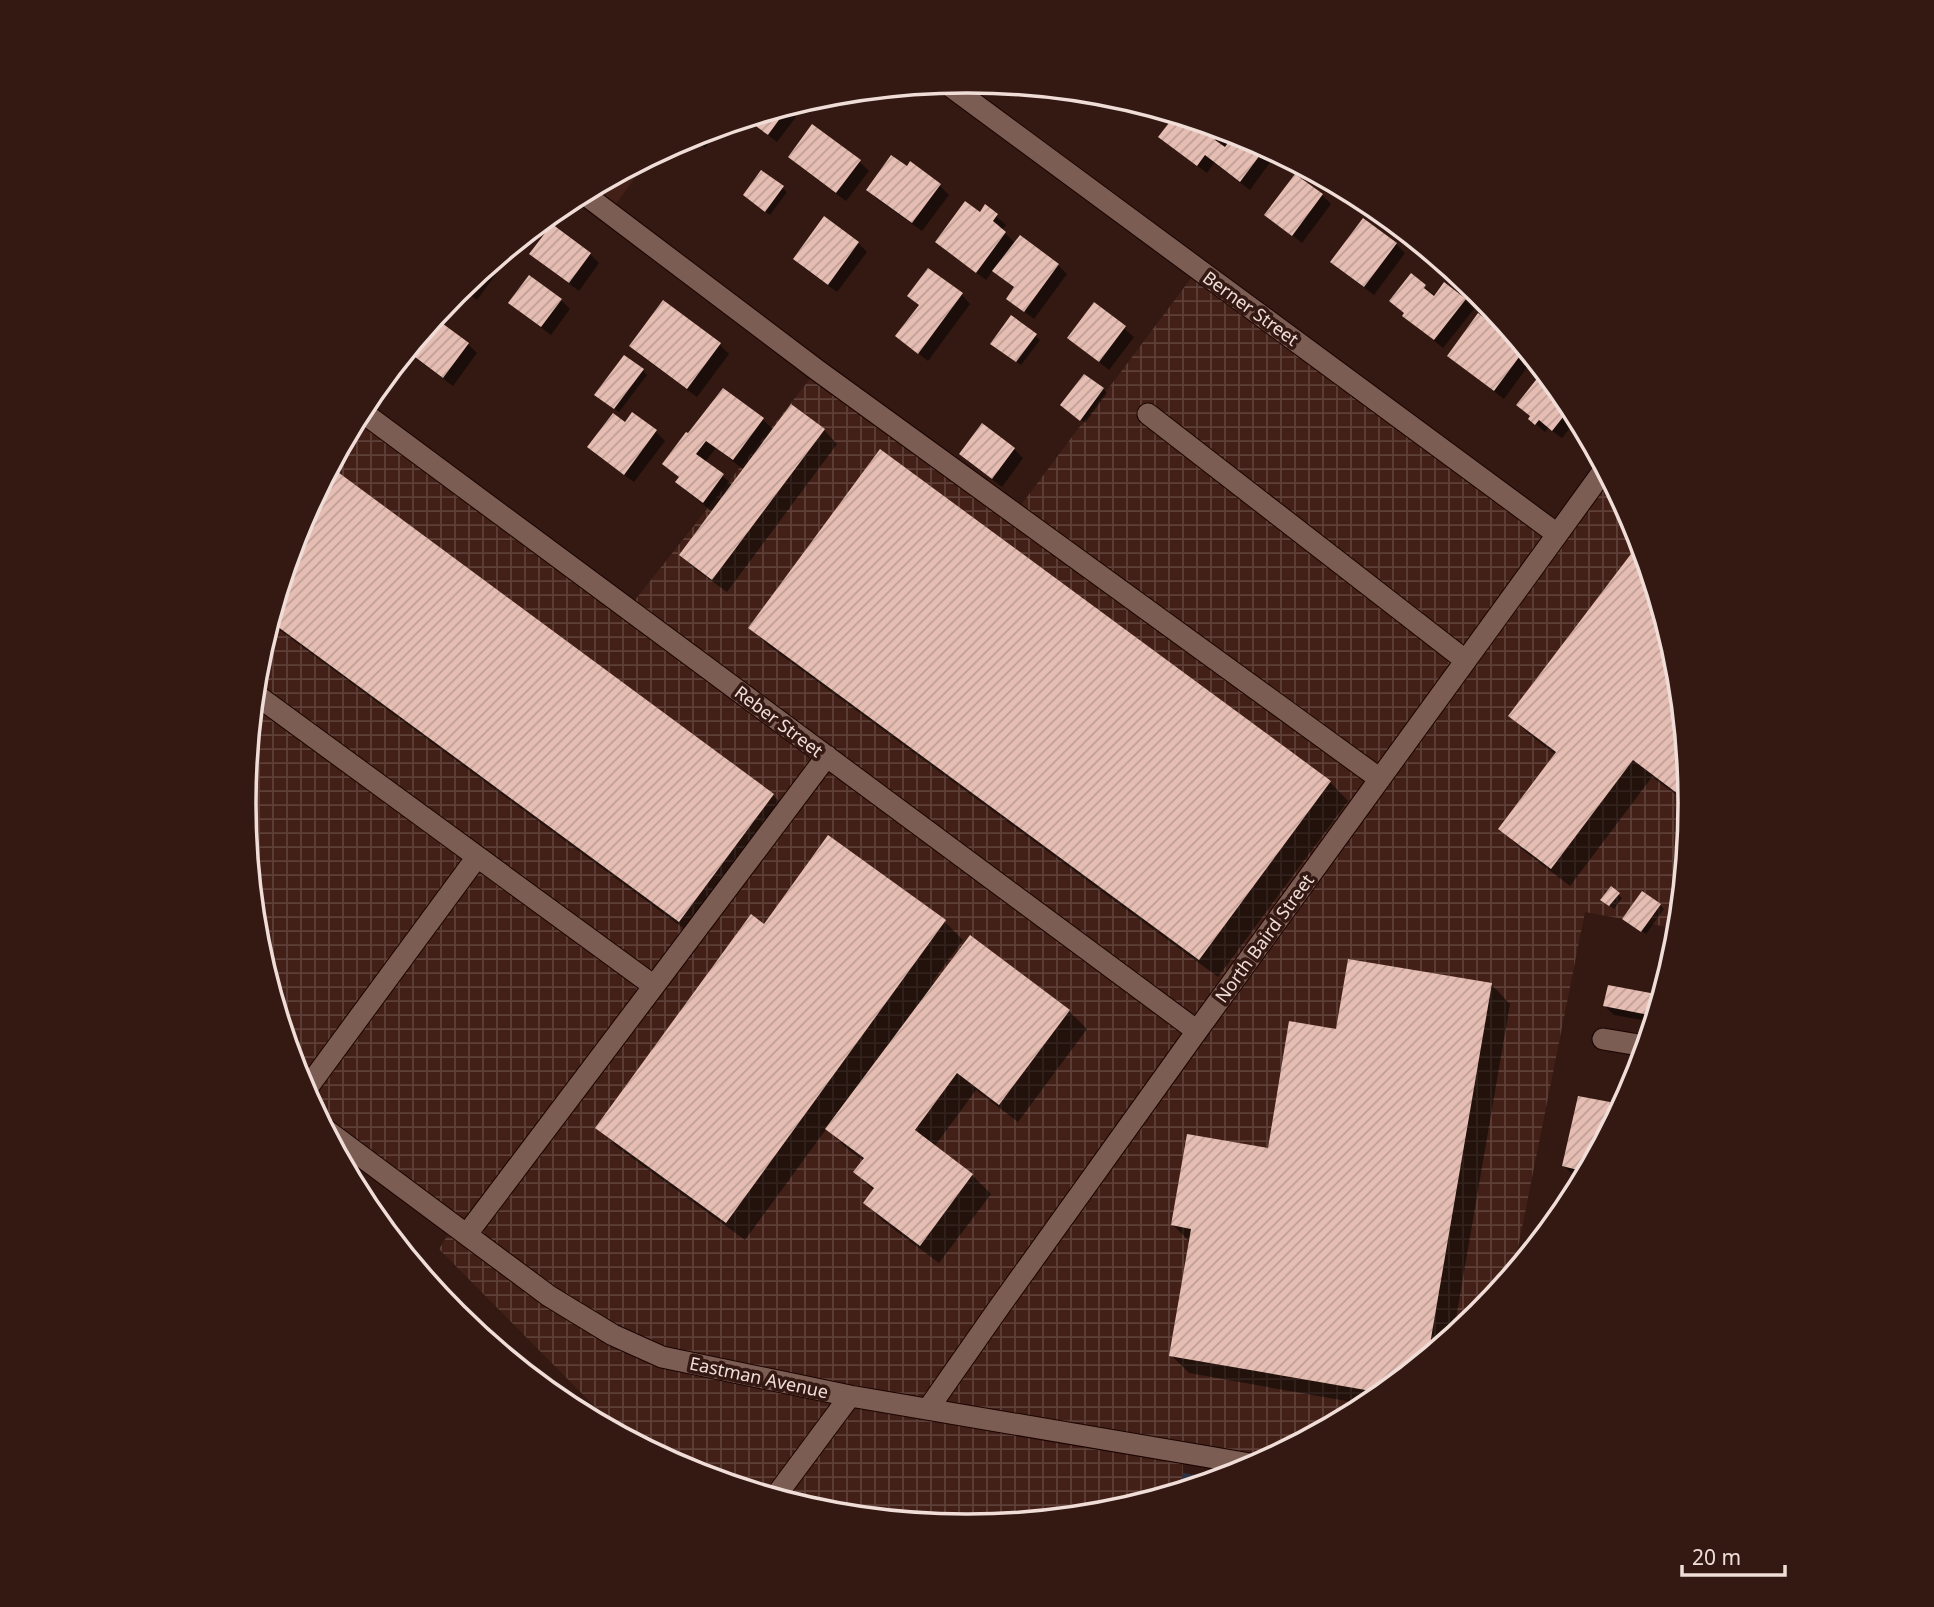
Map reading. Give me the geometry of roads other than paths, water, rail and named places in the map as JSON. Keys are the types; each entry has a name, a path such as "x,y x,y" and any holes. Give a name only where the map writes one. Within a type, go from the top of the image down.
{"street":[{"name":"Berner Street","path":"960,93 1557,534"},
{"path":"593,200 817,370 1380,779"},
{"path":"1148,414 1465,660"},
{"name":"Reber Street","path":"370,418 1197,1031"},
{"name":"North Baird Street","path":"928,1409 1197,1031 1598,478"},
{"path":"264,700 654,986"},
{"path":"467,1234 827,756"},
{"path":"313,1081 477,857"},
{"path":"1603,1039 1635,1044"},
{"name":"Eastman Avenue","path":"342,1142 549,1296 613,1335 662,1357 850,1396 1235,1461"},
{"path":"781,1489 850,1396"}]}
